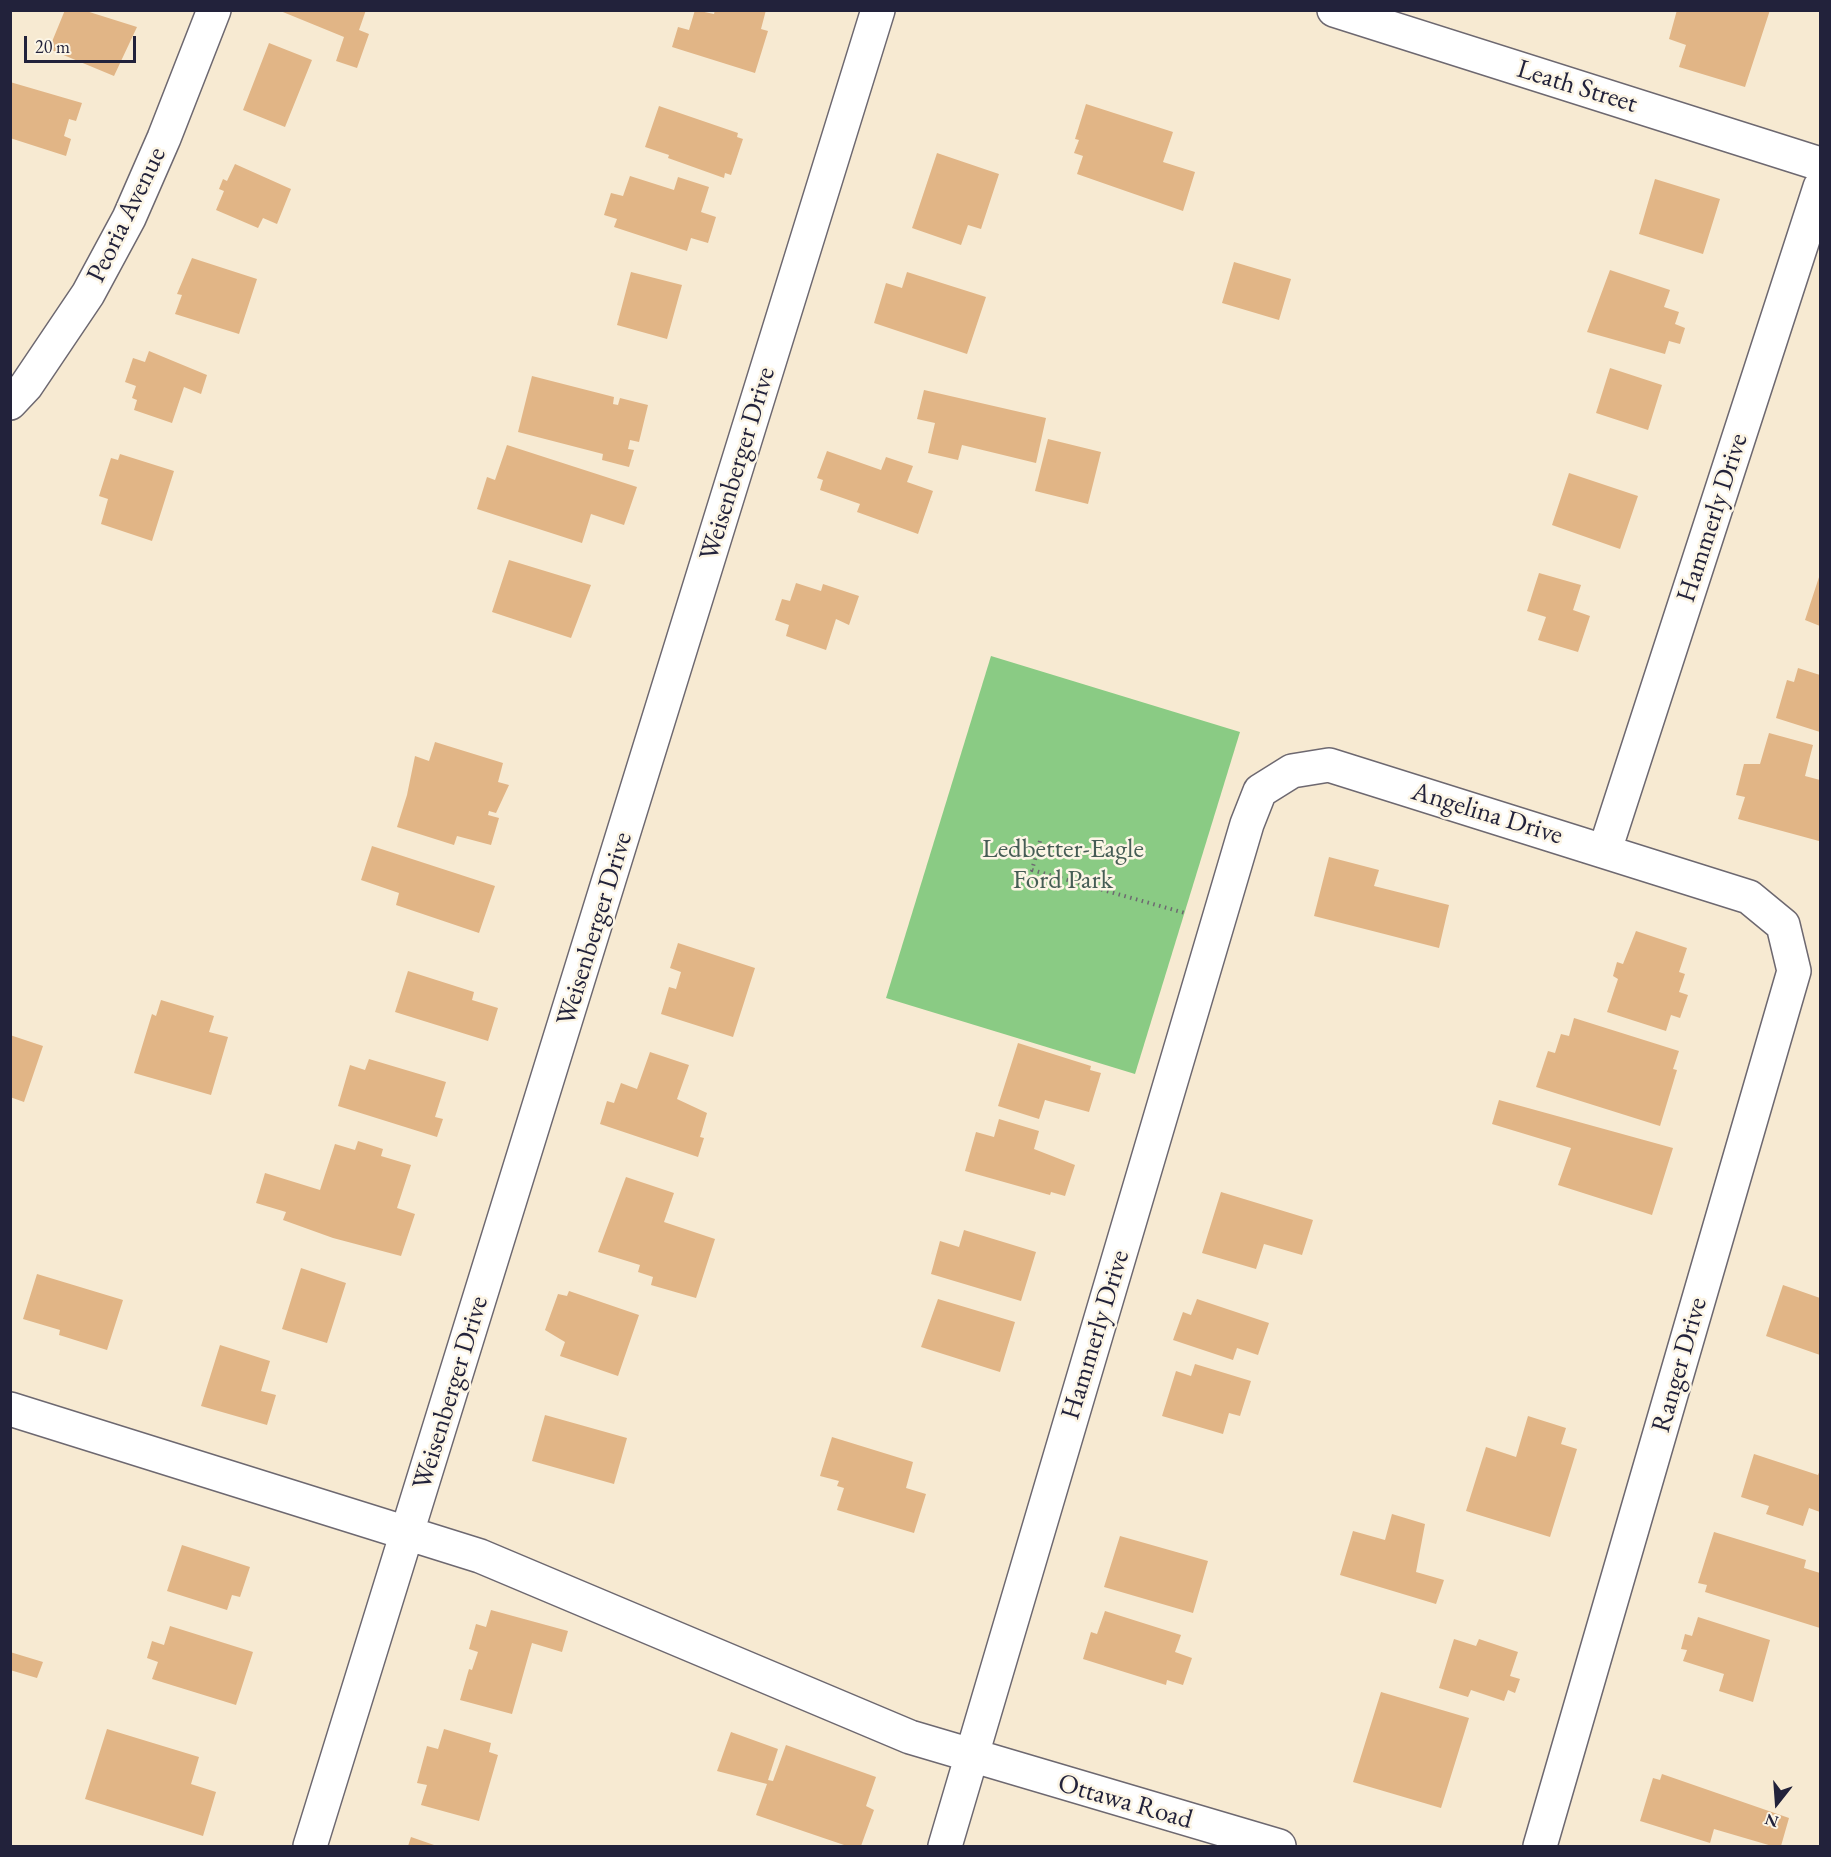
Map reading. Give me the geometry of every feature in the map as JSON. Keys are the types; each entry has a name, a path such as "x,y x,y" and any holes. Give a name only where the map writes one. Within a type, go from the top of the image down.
{"street":[{"name":"Peoria Avenue","path":"10,403 26,386 88,294 129,218 164,138 214,10"},
{"name":"Weisenberger Drive","path":"310,1846 878,10"},
{"name":"Leath Street","path":"1334,10 1821,164"},
{"name":"Hammerly Drive","path":"1605,850 1821,187"},
{"name":"Angelina Drive","path":"1247,824 1260,791 1292,771 1329,765 1749,897"},
{"name":"Hammerly Drive","path":"945,1846 1247,824"},
{"name":"Ranger Drive","path":"1540,1846 1794,971 1783,925 1749,897"},
{"name":"Ottawa Road","path":"10,1409 480,1556 910,1737 971,1757 1279,1846"}],"path":[{"path":"1040,841 1032,870 1218,923"}],"green space":[{"name":"Ledbetter-Eagle Ford Park","path":"991,656 1240,732 1135,1074 886,998"}],"building":[{"path":"65,10 83,10 137,27 114,76 49,49"},
{"path":"278,10 366,10 359,30 369,34 357,68 336,61 344,37"},
{"path":"695,10 714,14 715,10 766,10 761,29 768,31 755,73 672,47 678,27 689,30"},
{"path":"1677,10 1770,10 1745,87 1679,67 1686,45 1669,39"},
{"path":"269,43 312,60 285,127 243,110"},
{"path":"10,82 82,103 76,121 69,119 64,136 71,139 66,156 10,138"},
{"path":"1086,104 1173,132 1163,162 1195,172 1183,211 1077,174 1083,156 1074,153 1079,140 1075,139"},
{"path":"659,106 738,133 737,137 743,139 731,175 725,173 724,178 668,158 669,155 645,147"},
{"path":"937,153 999,174 981,229 968,225 961,245 912,228"},
{"path":"235,164 291,189 277,224 263,218 258,228 216,210 224,191 219,189 223,179 227,181"},
{"path":"630,176 674,190 678,177 709,187 701,212 716,217 708,243 691,238 687,251 614,227 617,219 604,215 611,193 623,196"},
{"path":"1655,179 1720,199 1703,254 1639,234"},
{"path":"192,258 257,279 239,334 175,314 182,295 177,294"},
{"path":"1234,262 1291,279 1279,320 1222,303"},
{"path":"1610,270 1670,290 1664,307 1679,312 1675,324 1685,328 1680,344 1669,341 1665,354 1587,332"},
{"path":"631,272 682,285 667,339 617,325"},
{"path":"907,272 986,297 967,354 874,323 886,283 902,288"},
{"path":"149,351 207,375 201,394 184,387 172,423 134,410 137,400 132,398 136,386 125,382 133,358 145,362"},
{"path":"1610,368 1662,385 1648,430 1596,413"},
{"path":"532,376 614,397 613,404 618,405 620,398 648,405 639,442 630,440 628,449 634,450 629,467 602,460 603,454 518,432"},
{"path":"924,390 1046,418 1036,463 962,445 958,460 928,453 935,423 917,419"},
{"path":"1048,439 1101,452 1088,504 1035,491"},
{"path":"507,445 637,487 624,525 591,514 582,543 477,509 487,477 495,480"},
{"path":"827,451 881,470 886,457 913,466 907,482 933,491 918,534 857,512 860,504 820,490 823,480 817,478"},
{"path":"120,454 174,471 152,541 101,524 108,499 99,496 111,458 118,460"},
{"path":"1569,473 1638,496 1620,549 1552,525"},
{"path":"509,560 591,585 571,638 492,612"},
{"path":"1539,573 1581,585 1573,610 1590,616 1578,652 1538,640 1546,617 1527,611"},
{"path":"1820,574 1820,626 1805,620"},
{"path":"796,583 821,591 823,584 859,596 849,625 836,619 826,650 786,636 789,625 775,620 782,599 790,601"},
{"path":"1798,668 1820,675 1820,732 1776,718 1787,680 1794,682"},
{"path":"1769,733 1813,745 1805,776 1820,780 1819,841 1738,819 1745,797 1736,795 1744,764 1760,764"},
{"path":"435,742 503,763 498,782 509,785 496,813 489,811 488,815 499,818 491,845 457,836 454,845 397,827 407,795 415,756 429,761"},
{"path":"372,846 495,886 479,933 396,905 399,893 361,880"},
{"path":"1329,857 1379,870 1374,886 1449,905 1439,948 1314,916"},
{"path":"1636,931 1687,948 1679,972 1685,974 1679,992 1688,995 1680,1018 1671,1015 1666,1031 1607,1012 1618,979 1613,976 1617,962 1623,964"},
{"path":"678,943 755,968 733,1037 661,1014 669,987 676,989 681,972 670,968"},
{"path":"408,971 474,992 472,1000 498,1008 488,1041 395,1012"},
{"path":"161,1000 214,1016 209,1032 228,1037 211,1095 134,1073 152,1014 156,1016"},
{"path":"1574,1018 1679,1051 1673,1069 1677,1070 1660,1126 1536,1087 1548,1051 1555,1053 1561,1034 1569,1036"},
{"path":"10,1035 43,1046 24,1102 10,1097"},
{"path":"1018,1043 1091,1066 1090,1070 1101,1073 1089,1112 1045,1100 1039,1119 998,1106"},
{"path":"650,1052 689,1065 677,1099 707,1113 700,1137 704,1138 698,1157 600,1124 607,1101 614,1103 621,1083 637,1089"},
{"path":"369,1059 446,1082 435,1117 443,1119 437,1137 338,1106 350,1065 365,1070"},
{"path":"1499,1100 1673,1148 1652,1215 1558,1185 1571,1148 1492,1124"},
{"path":"999,1119 1039,1131 1034,1149 1075,1165 1065,1196 1051,1192 1050,1195 965,1171 976,1132 994,1137"},
{"path":"358,1141 383,1149 381,1156 411,1165 397,1208 415,1214 401,1256 333,1238 283,1220 286,1212 256,1203 265,1173 320,1190 335,1144 355,1150"},
{"path":"626,1177 674,1193 664,1222 715,1239 696,1298 651,1285 653,1277 638,1272 640,1265 598,1252"},
{"path":"1221,1192 1313,1220 1302,1255 1264,1244 1256,1269 1202,1253"},
{"path":"964,1230 1036,1252 1021,1301 931,1274 940,1241 959,1247"},
{"path":"301,1268 346,1283 327,1343 282,1329"},
{"path":"37,1274 123,1300 107,1350 59,1335 60,1330 23,1319"},
{"path":"1783,1285 1820,1298 1820,1355 1766,1336"},
{"path":"569,1291 639,1315 618,1376 560,1356 565,1342 545,1330 558,1294 567,1296"},
{"path":"938,1299 1015,1322 1000,1372 921,1347"},
{"path":"1197,1299 1269,1323 1258,1355 1237,1348 1233,1360 1173,1340 1183,1312 1191,1315"},
{"path":"220,1345 270,1361 261,1391 276,1395 267,1425 201,1406"},
{"path":"1195,1364 1251,1381 1240,1416 1229,1413 1223,1434 1162,1416 1176,1371 1191,1376"},
{"path":"545,1415 627,1438 614,1484 532,1461"},
{"path":"1528,1416 1566,1428 1561,1444 1577,1449 1550,1537 1466,1511 1486,1447 1516,1457"},
{"path":"832,1437 913,1462 906,1488 926,1494 914,1533 837,1510 844,1488 837,1486 839,1481 820,1476"},
{"path":"1754,1454 1818,1475 1820,1470 1820,1512 1809,1508 1803,1526 1766,1514 1769,1506 1741,1497"},
{"path":"1392,1514 1425,1524 1416,1572 1444,1580 1436,1604 1340,1575 1353,1531 1385,1540"},
{"path":"1714,1532 1806,1560 1804,1568 1820,1573 1820,1628 1705,1592 1707,1585 1698,1583"},
{"path":"1120,1536 1208,1561 1193,1613 1104,1587"},
{"path":"182,1545 250,1567 240,1597 232,1595 227,1610 167,1591"},
{"path":"491,1610 568,1631 562,1652 532,1643 512,1714 460,1700 469,1669 472,1670 478,1652 469,1649 476,1624 486,1627"},
{"path":"1105,1611 1181,1635 1175,1652 1192,1658 1183,1685 1167,1680 1166,1685 1083,1659 1091,1632 1097,1634"},
{"path":"1698,1617 1770,1640 1753,1702 1719,1691 1724,1674 1683,1661 1687,1650 1681,1649 1685,1634 1692,1636"},
{"path":"170,1626 253,1652 236,1705 152,1679 158,1662 147,1658 152,1641 164,1645"},
{"path":"1454,1639 1476,1646 1479,1639 1518,1652 1510,1676 1520,1679 1515,1693 1508,1690 1504,1701 1471,1690 1468,1697 1439,1688"},
{"path":"10,1652 43,1662 37,1678 10,1670"},
{"path":"1381,1692 1469,1718 1441,1808 1353,1782"},
{"path":"107,1729 199,1757 191,1784 216,1792 203,1836 85,1799"},
{"path":"444,1729 491,1743 489,1752 498,1755 479,1821 421,1805 427,1785 417,1783 427,1746 438,1749"},
{"path":"731,1732 778,1749 768,1780 773,1781 786,1745 876,1777 866,1806 874,1810 861,1846 847,1846 756,1815 767,1784 717,1771"},
{"path":"1662,1774 1789,1818 1781,1846 1772,1846 1714,1829 1710,1843 1640,1821 1653,1778 1660,1780"},
{"path":"411,1837 437,1846 408,1846"}]}
